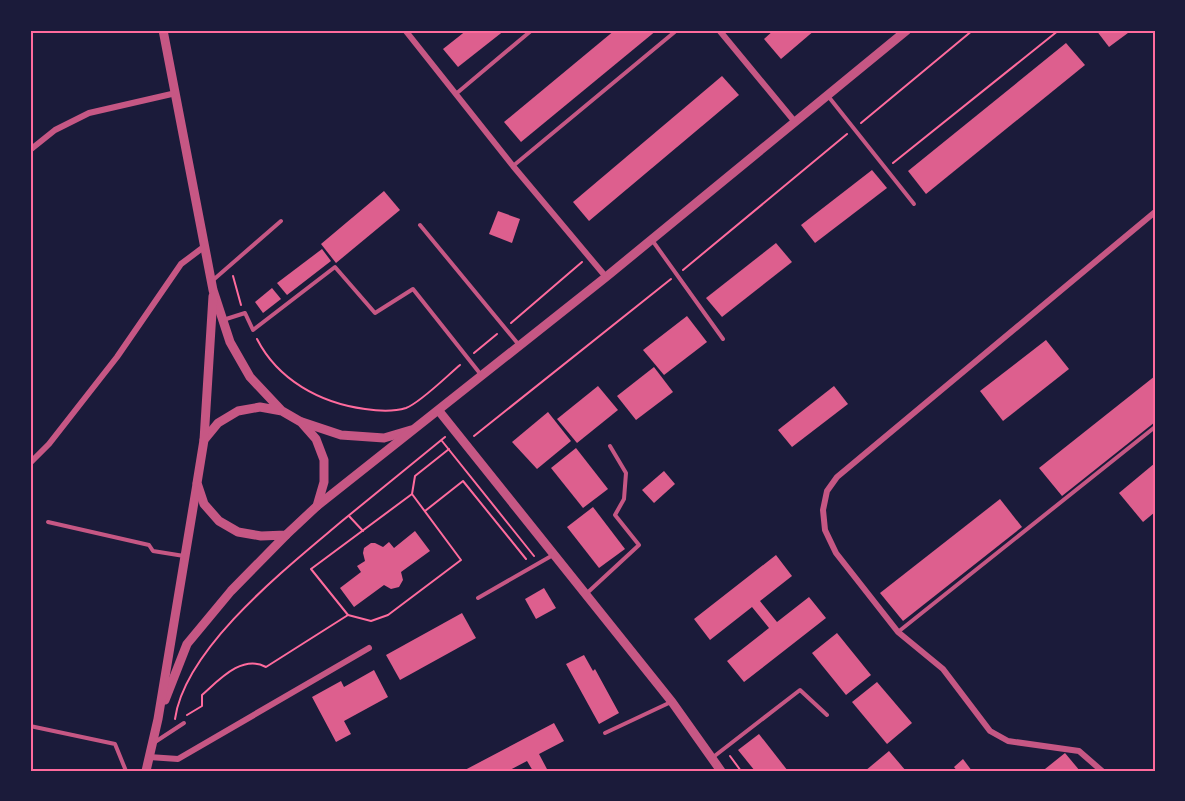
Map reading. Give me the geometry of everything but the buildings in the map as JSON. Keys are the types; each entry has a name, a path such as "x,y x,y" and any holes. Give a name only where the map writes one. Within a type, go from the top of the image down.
{"street":[{"path":"163,30 212,286 230,342 250,377 282,411 302,422 341,435 384,438 417,429"},
{"path":"405,30 513,166 606,277"},
{"path":"719,30 795,122"},
{"path":"158,719 187,644 231,591 317,506 606,277 907,30"},
{"path":"30,150 55,130 89,113 176,93"},
{"path":"1102,771 1079,750 1008,741 990,731 943,669 898,633 836,553 825,530 823,510 827,491 837,477 1155,212"},
{"path":"30,463 49,444 117,357 181,264 205,246"},
{"path":"146,771 158,719 204,440 212,286"},
{"path":"204,440 218,423 238,411 260,407 282,411"},
{"path":"439,411 672,702 721,771"},
{"path":"302,422 316,439 324,460 324,482 317,506"},
{"path":"197,483 204,504 219,521 229,527 238,532 261,536 286,535"},
{"path":"149,757 178,759 369,648"}],"lane":[{"path":"457,93 532,30"},
{"path":"513,166 677,30"},
{"path":"828,96 914,204"},
{"path":"212,286 230,265 281,222"},
{"path":"420,225 519,346"},
{"path":"651,239 723,339"},
{"path":"223,320 245,313 253,330 335,267 375,313 413,289 482,376"},
{"path":"898,633 1155,427"},
{"path":"586,595 639,545 615,515 624,499 626,473 610,446"},
{"path":"48,522 149,545 153,551 185,556"},
{"path":"478,598 554,555"},
{"path":"712,758 800,690 827,715"},
{"path":"605,733 672,702"},
{"path":"152,744 184,723"},
{"path":"30,726 115,744 126,771"}],"path":[{"path":"465,444 677,274 974,30"},
{"path":"886,169 1059,30"},
{"path":"253,330 264,353 283,374 303,388 323,399 348,407 372,411 395,411 409,407 589,256"},
{"path":"230,265 245,313"},
{"path":"173,730 176,712 188,682 227,627 283,570 454,430"},
{"path":"441,440 540,563"},
{"path":"412,494 461,560 388,615 371,621 348,615 312,569 412,494 415,476 449,449"},
{"path":"425,511 463,481 526,558"},
{"path":"349,516 363,531"},
{"path":"184,723 185,716 202,706 202,695 240,665 249,662 266,667 348,615"},
{"path":"724,748 741,771"}]}
